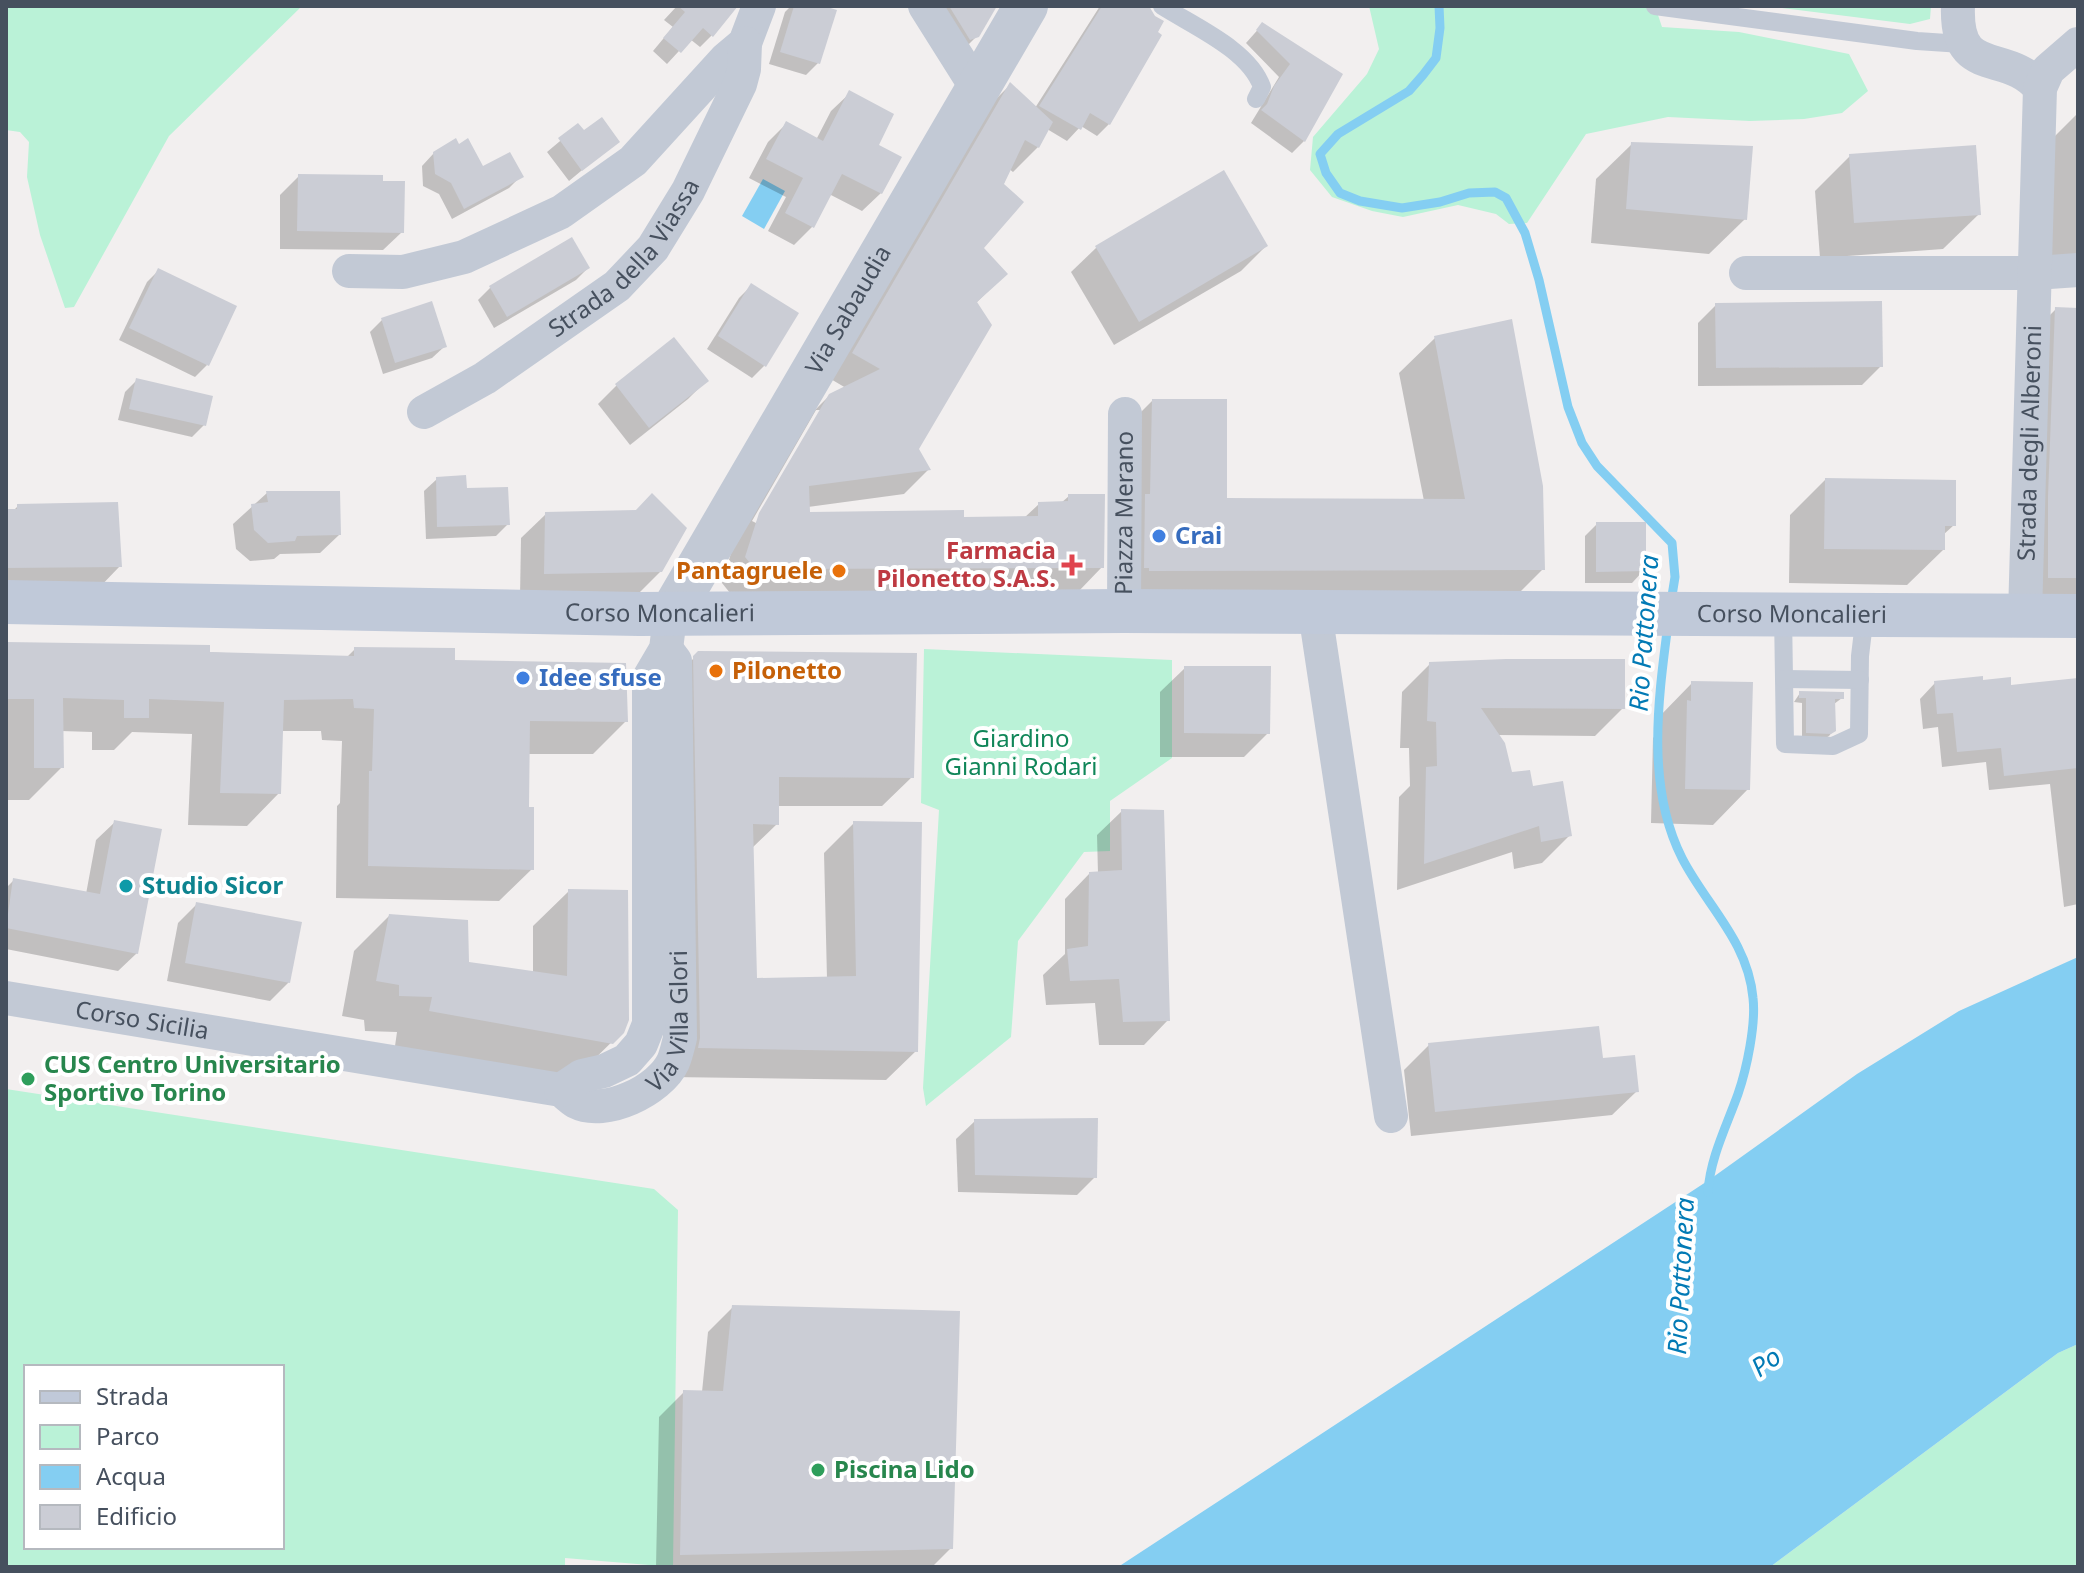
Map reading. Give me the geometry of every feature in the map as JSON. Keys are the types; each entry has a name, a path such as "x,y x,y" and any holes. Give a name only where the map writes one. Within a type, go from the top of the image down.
{"main road":[{"name":"Corso Moncalieri","path":"6,602 668,632 1124,611 2078,616"}],"street":[{"name":"Strada della Viassa","path":"424,412 485,378 617,286 653,248 688,191 740,84 745,43 759,6"},
{"path":"925,6 976,87"},
{"name":"Via Sabaudia","path":"668,632 976,87 1026,6"},
{"path":"1958,6 1957,24 1962,44 1972,53 2031,77 2040,88 2048,70 2078,44"},
{"name":"Strada della Viassa","path":"349,271 403,272 464,257 561,212 633,161 726,59 745,43"},
{"name":"Strada degli Alberoni","path":"2025,615 2040,88"},
{"path":"1746,273 2035,273 2078,270"},
{"name":"Piazza Merano","path":"1124,611 1125,414"},
{"path":"1315,612 1391,1116"},
{"name":"Via Villa Glori","path":"561,1090 577,1103 595,1105 618,1102 641,1094 660,1079 673,1062 680,1038 675,661 668,632"},
{"name":"Corso Sicilia","path":"6,998 561,1090"}],"lane":[{"path":"1162,6 1241,56 1257,72 1262,87 1256,99"},
{"path":"1655,6 1917,41 1962,44"},
{"path":"1783,613 1785,744 1833,746 1859,734 1860,656 1865,614"},
{"path":"1784,679 1860,680"}],"green space":[{"path":"6,6 302,6 169,136 74,307 65,308 40,235 27,177 29,142 20,132 6,130"},
{"path":"1369,6 1655,6 1662,27 1739,32 1849,54 1868,91 1842,113 1804,119 1750,121 1668,117 1586,134 1527,223 1509,224 1496,214 1458,205 1403,217 1372,211 1332,197 1310,170 1313,137 1367,74 1379,49"},
{"path":"1767,6 1931,6 1930,19 1910,24"},
{"name":"Giardino Gianni Rodari","path":"924,649 1172,660 1172,758 1110,801 1110,851 1084,852 1018,941 1011,1037 926,1106 923,1088 939,810 921,803"},
{"path":"6,1089 654,1189 678,1210 673,1567 565,1558 565,1567 6,1567"},
{"path":"2078,1344 2078,1567 1770,1567 2058,1353"}],"water":[{"path":"763,179 785,191 764,229 742,216"},
{"name":"Po","path":"2078,957 2078,1344 2058,1353 1770,1567 1118,1567 1709,1180 1857,1074 1959,1011"}],"building":[{"path":"678,6 738,6 713,37 703,28 681,53 663,38 685,12"},
{"path":"794,6 824,6 837,10 820,64 780,52"},
{"path":"949,6 997,6 979,37 970,40"},
{"path":"1102,6 1149,6 1155,16 1164,21 1158,32 1162,35 1110,125 1090,113 1081,130 1039,106"},
{"path":"1262,22 1343,74 1305,142 1261,110 1290,64 1256,30"},
{"path":"1010,82 1053,122 1039,148 1025,140 1004,184 1024,202 984,248 1008,274 977,302 992,325 919,449 931,470 809,486 810,512 964,510 964,517 1038,516 1038,502 1068,501 1068,494 1105,494 1104,568 755,569 745,557 759,513 829,394 880,369 852,353"},
{"path":"849,90 894,114 879,145 902,157 882,194 842,174 814,228 785,213 803,178 766,159 786,121 823,141"},
{"path":"602,117 620,142 582,171 558,138 578,123 584,130"},
{"path":"456,138 459,144 468,138 483,166 510,152 524,177 464,209 451,183 435,174 433,152"},
{"path":"1631,142 1753,146 1747,220 1626,209"},
{"path":"1976,145 1981,215 1854,223 1849,154"},
{"path":"1224,170 1268,246 1139,322 1095,246"},
{"path":"298,174 383,175 383,181 405,181 404,233 297,231"},
{"path":"572,237 590,268 507,317 489,286"},
{"path":"158,268 237,306 209,366 129,328"},
{"path":"751,283 799,313 766,367 718,336"},
{"path":"432,301 447,347 395,363 381,318"},
{"path":"1882,301 1883,367 1716,368 1715,303"},
{"path":"2055,307 2078,308 2078,578 2048,578"},
{"path":"1512,319 1543,486 1545,570 1149,571 1149,568 1144,568 1145,494 1150,494 1152,399 1227,399 1227,498 1465,499 1434,336"},
{"path":"674,337 709,381 649,428 615,384"},
{"path":"136,378 213,396 206,426 129,409"},
{"path":"466,475 467,488 508,487 510,525 437,527 436,477"},
{"path":"1825,478 1956,480 1956,526 1945,526 1945,550 1824,549"},
{"path":"266,491 340,491 341,535 297,536 295,541 268,543 254,530 251,504 268,502"},
{"path":"652,493 687,528 662,572 544,574 545,512 636,510"},
{"path":"118,502 122,567 6,568 6,509 17,509 17,504"},
{"path":"1596,522 1646,522 1646,571 1596,572"},
{"path":"6,642 210,645 210,652 354,656 354,647 455,648 455,660 626,663 628,722 530,721 529,807 534,807 534,870 368,866 369,771 372,771 374,709 354,708 353,699 284,700 281,794 220,793 224,702 149,699 149,718 124,718 124,700 63,698 64,768 34,768 34,699 6,699"},
{"path":"698,651 917,653 914,778 779,777 779,825 753,824 757,978 856,976 853,821 922,822 918,1052 698,1048 693,656"},
{"path":"1625,659 1625,709 1481,708 1505,743 1512,772 1530,770 1533,786 1563,781 1572,836 1541,842 1539,826 1424,864 1426,767 1437,766 1436,722 1427,721 1429,662"},
{"path":"1184,666 1271,666 1270,734 1184,733"},
{"path":"1983,676 1983,680 2011,677 2011,685 2078,678 2078,768 2004,776 2001,748 1957,752 1953,713 1937,714 1934,681"},
{"path":"1691,681 1753,682 1750,790 1685,789 1687,700 1691,701"},
{"path":"1799,691 1844,692 1844,699 1835,699 1836,731 1831,734 1806,733 1806,698 1799,698"},
{"path":"1121,809 1164,810 1170,1021 1123,1022 1119,979 1070,981 1067,949 1088,946 1089,872 1122,870"},
{"name":"Studio Sicor","path":"114,820 162,829 138,954 6,928 13,878 100,894"},
{"path":"568,889 628,890 629,1020 624,1033 613,1044 429,1011 432,997 399,996 399,985 376,981 389,914 468,920 469,962 567,976"},
{"path":"196,902 302,922 290,983 185,963"},
{"path":"1599,1026 1603,1058 1635,1055 1639,1092 1435,1112 1428,1043"},
{"path":"1098,1118 1097,1178 975,1175 974,1119"},
{"name":"Piscina Lido","path":"732,1305 960,1311 953,1549 680,1555 683,1390 723,1391"}],"waterway":[{"name":"Rio Pattonera","path":"1439,6 1436,58 1409,91 1338,134 1320,154 1326,173 1340,193 1360,201 1402,208 1440,202 1469,193 1495,192 1506,198 1525,233 1568,407 1582,443 1597,466 1672,543 1675,577 1671,602"},
{"name":"Rio Pattonera","path":"1668,624 1658,743 1663,802 1682,858 1725,924 1743,959 1754,1009 1745,1072 1715,1154 1708,1192"}],"place":[{"name":"Crai","path":"1159,536"},
{"name":"Farmacia Pilonetto S.A.S.","path":"1072,565"},
{"name":"Pantagruele","path":"839,571"},
{"name":"Pilonetto","path":"716,671"},
{"name":"Idee sfuse","path":"523,678"},
{"name":"Studio Sicor","path":"126,886"},
{"name":"CUS Centro Universitario Sportivo Torino","path":"28,1079"},
{"name":"Piscina Lido","path":"818,1470"}]}
